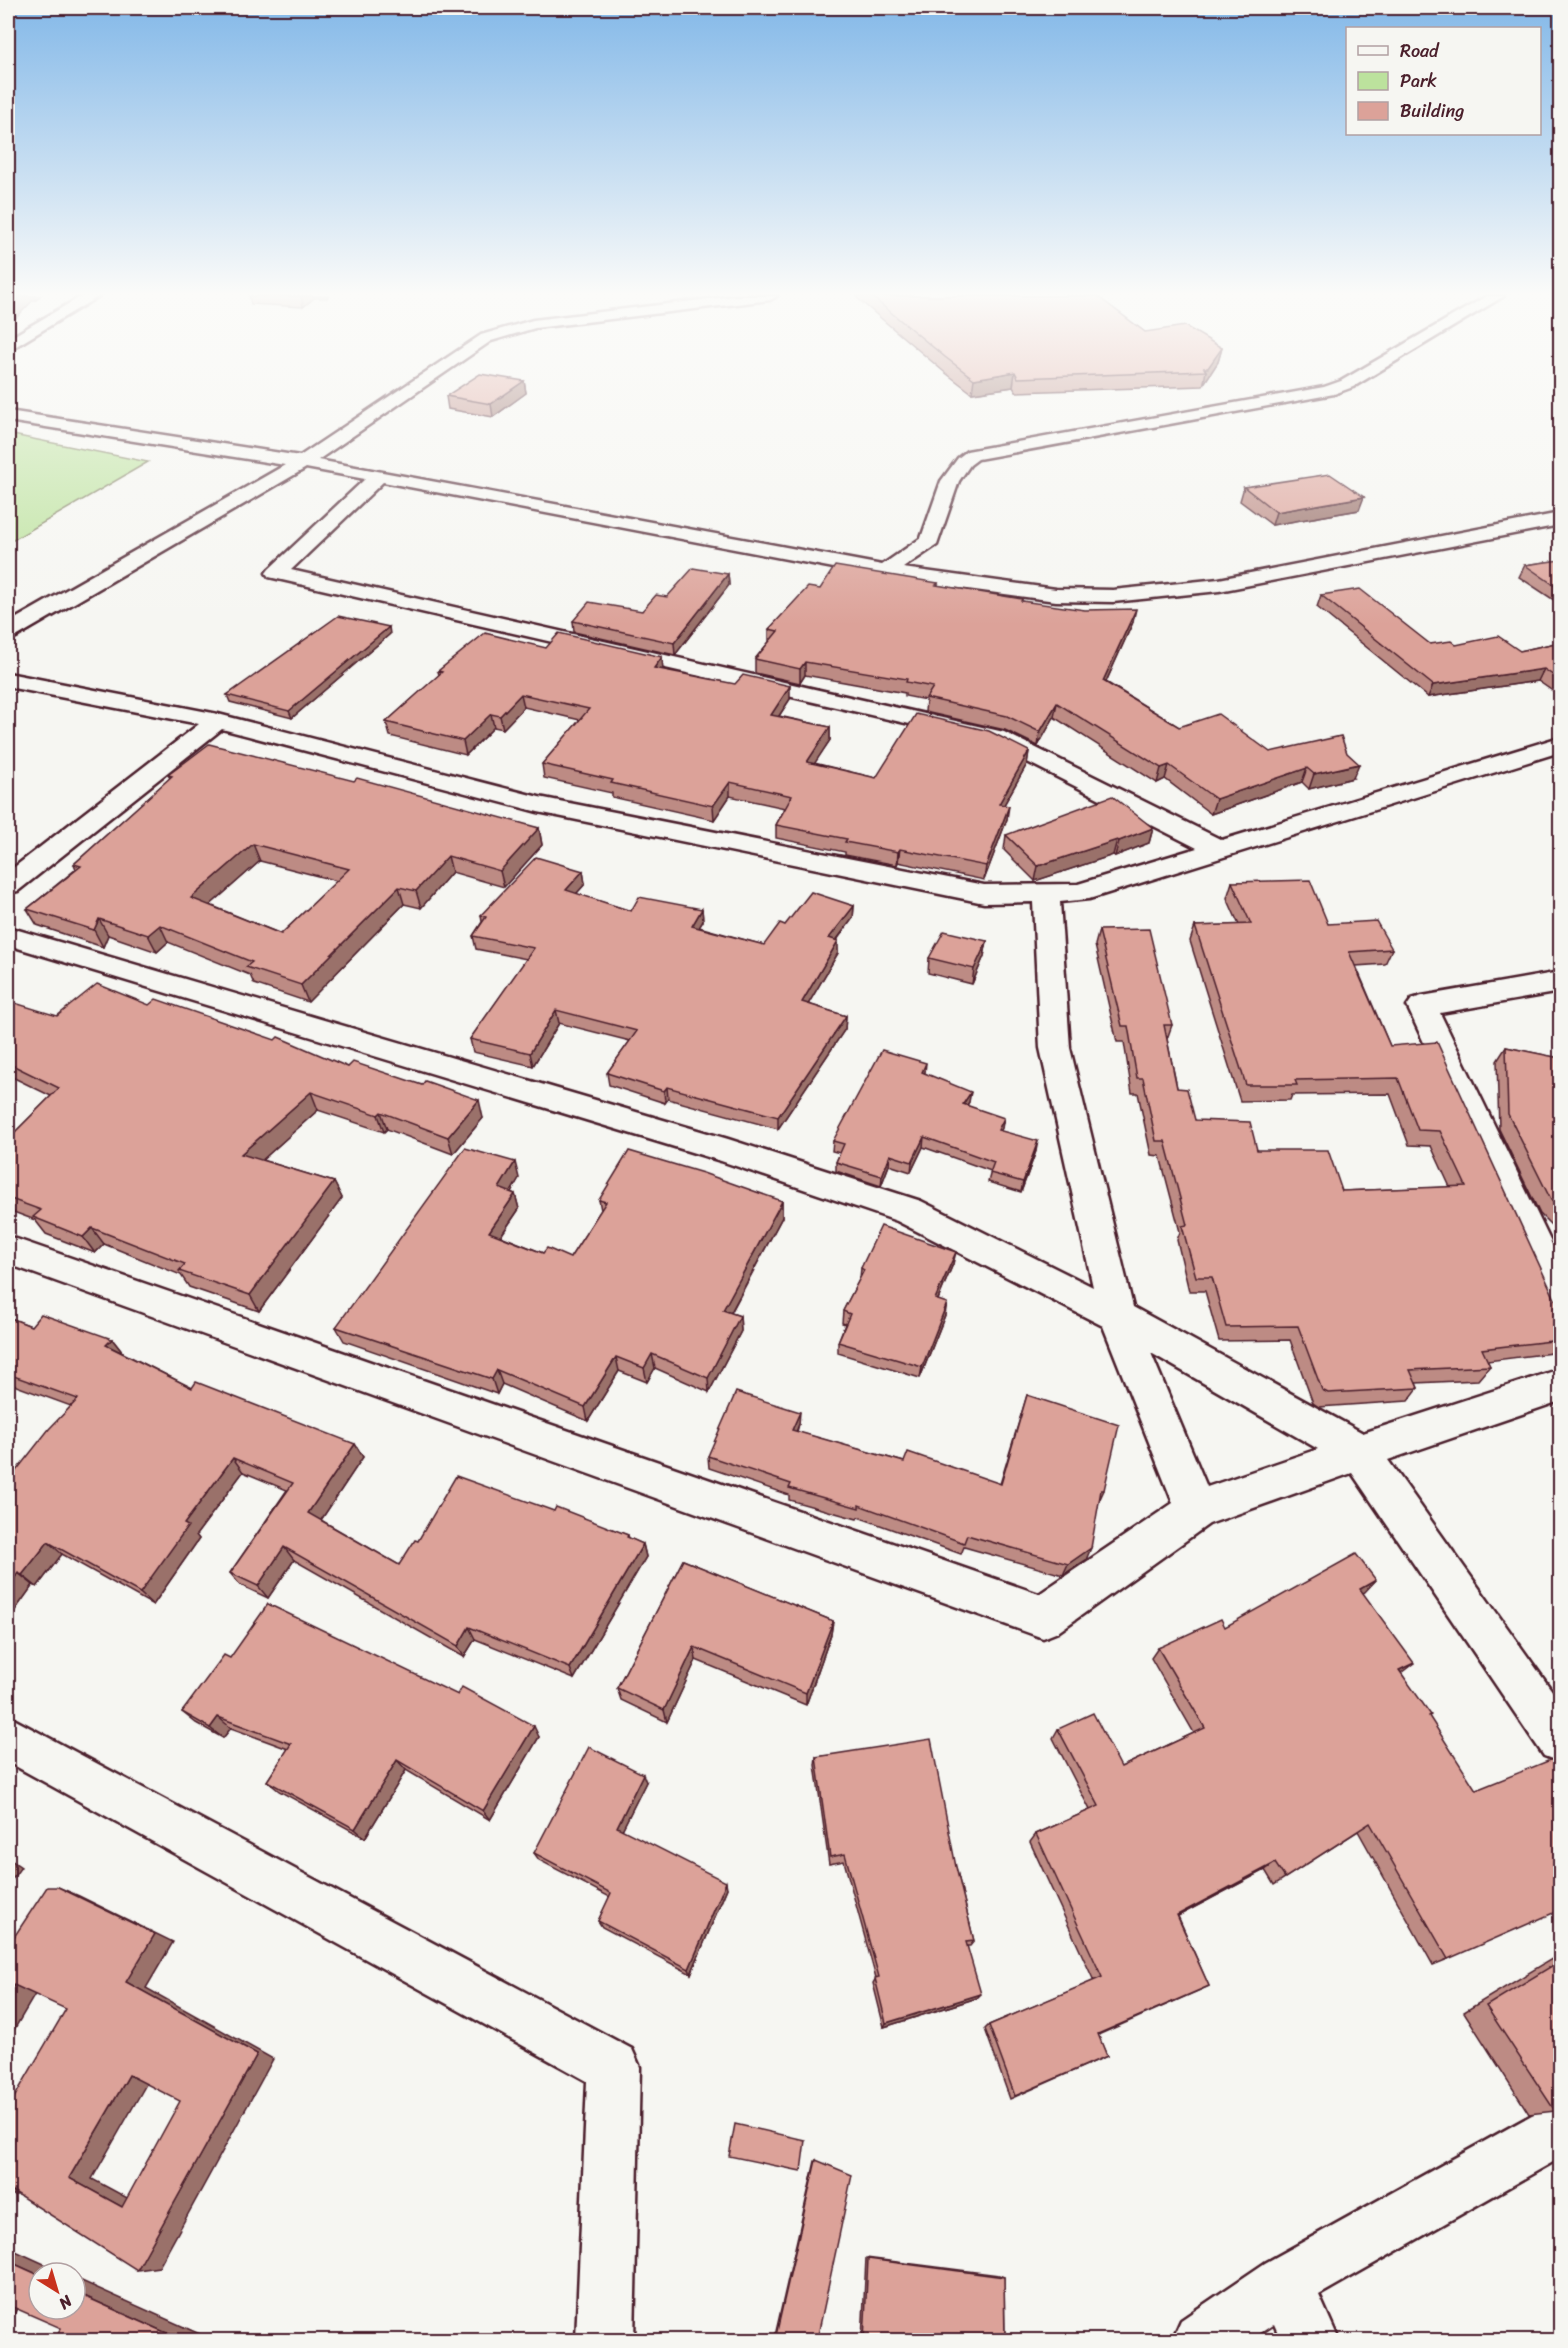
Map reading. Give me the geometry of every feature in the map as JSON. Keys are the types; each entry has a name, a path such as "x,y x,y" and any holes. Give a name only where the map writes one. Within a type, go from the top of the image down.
{"street":[{"path":"8,632 303,462 386,406"},
{"path":"886,572 907,555 930,541 942,501 960,463 973,455 1247,406"},
{"path":"8,416 303,462 886,572 1056,595 1139,594 1229,584 1560,519"},
{"path":"379,476 276,573 996,737 1222,850"},
{"path":"8,680 218,721 538,804 984,894 1079,893 1560,744"},
{"path":"8,885 218,721"},
{"path":"1046,894 1055,1048 1117,1316 1197,1510"},
{"path":"8,936 728,1151 909,1210 1117,1316 1360,1452 1560,1740"},
{"path":"1560,982 1422,1006 1560,1297"},
{"path":"8,1250 1043,1617 1197,1510 1560,1385"},
{"path":"8,1738 614,2067 605,2340"},
{"path":"1201,2340 1285,2283 1560,2129"},
{"path":"1285,2283 1310,2340"}],"green space":[{"path":"8,434 148,462 8,543"}],"building":[{"path":"1330,474 1364,497 1276,512 1244,487"},
{"path":"1560,560 1560,589 1525,565"},
{"path":"835,566 938,583 936,585 1022,599 1021,601 1085,610 1136,609 1103,681 1179,727 1218,714 1270,752 1341,736 1347,753 1359,764 1314,774 1307,768 1216,799 1169,765 1161,768 1057,703 1040,732 1007,716 926,698 933,687 906,682 907,679 805,662 800,669 755,659 778,631 769,629 808,587 820,589"},
{"path":"693,568 728,574 674,643 573,621 589,602 642,611 656,595 667,597"},
{"path":"1360,589 1430,644 1451,641 1456,645 1498,636 1520,651 1560,642 1560,680 1544,669 1433,685 1321,595"},
{"path":"338,616 389,627 289,711 227,695"},
{"path":"485,633 546,648 559,633 662,657 654,668 735,684 743,675 790,686 771,715 830,727 807,762 876,778 916,714 989,731 1029,751 999,804 1009,806 986,866 900,849 898,852 845,842 847,839 776,825 792,796 730,782 713,806 611,783 613,780 542,764 589,709 521,694 500,716 491,714 463,741 386,722 442,672 438,671"},
{"path":"209,744 354,781 357,778 539,828 500,871 448,856 416,891 399,887 301,985 246,967 252,962 160,925 148,935 99,919 94,930 27,909 81,866 74,864 172,776 168,775","holes":["253,844 349,869 281,934 191,898"]},
{"path":"1112,796 1153,828 1038,866 1006,835"},
{"path":"536,857 583,871 566,890 631,911 639,897 702,909 692,926 764,945 780,923 785,925 811,892 854,906 829,938 838,941 802,1002 846,1016 778,1117 667,1087 664,1091 607,1073 637,1031 556,1010 530,1053 470,1039 534,948 473,936 486,917 481,915"},
{"path":"1310,880 1328,924 1376,921 1392,949 1349,952 1390,1046 1437,1042 1560,1310 1560,1340 1482,1349 1490,1366 1410,1370 1418,1388 1328,1393 1322,1390 1298,1326 1226,1327 1212,1277 1196,1277 1182,1226 1187,1225 1165,1141 1156,1141 1143,1078 1137,1078 1128,1026 1122,1026 1099,930 1149,929 1172,1025 1164,1025 1177,1088 1187,1089 1195,1120 1250,1122 1257,1150 1328,1150 1342,1191 1466,1186 1440,1131 1418,1130 1398,1078 1295,1080 1297,1085 1246,1085 1195,926 1251,924 1232,882"},
{"path":"944,931 987,941 974,969 929,958"},
{"path":"97,984 149,1005 156,999 275,1040 278,1037 348,1067 353,1062 422,1085 425,1081 479,1100 448,1137 381,1112 378,1115 311,1092 241,1154 334,1182 250,1295 179,1271 185,1264 92,1228 83,1237 33,1217 41,1210 8,1198 8,1139 59,1088 8,1063 8,1006 15,1003 57,1016"},
{"path":"1506,1047 1560,1058 1560,1209 1551,1200 1508,1114"},
{"path":"882,1050 926,1063 922,1072 971,1092 963,1104 1004,1118 998,1130 1038,1141 1023,1182 990,1173 994,1162 924,1137 912,1162 890,1155 882,1176 836,1162 844,1144 833,1141"},
{"path":"465,1148 515,1162 499,1188 515,1194 489,1232 543,1253 547,1248 570,1258 606,1202 599,1200 629,1151 703,1173 782,1201 723,1310 740,1316 708,1378 652,1354 644,1368 616,1357 585,1407 497,1370 492,1379 336,1327"},
{"path":"881,1226 956,1252 935,1299 947,1303 922,1367 838,1342 850,1314 843,1311 864,1270 861,1268"},
{"path":"41,1314 112,1339 106,1345 192,1388 196,1382 355,1444 308,1513 399,1565 415,1540 418,1541 456,1476 554,1511 556,1507 628,1535 627,1537 643,1544 570,1668 469,1627 458,1646 284,1547 258,1586 230,1573 293,1483 233,1458 184,1524 188,1526 140,1593 48,1542 22,1575 18,1573 8,1587 8,1481 49,1429 78,1399 8,1374 8,1317 31,1326"},
{"path":"736,1392 800,1412 792,1430 904,1462 908,1452 1001,1484 1027,1395 1119,1425 1104,1490 1101,1490 1091,1548 1068,1564 967,1535 964,1543 859,1505 859,1508 789,1488 791,1484 708,1456"},
{"path":"1356,1554 1376,1580 1360,1589 1414,1663 1399,1670 1431,1715 1429,1716 1476,1790 1553,1759 1560,1770 1560,1910 1448,1959 1370,1823 1285,1878 1275,1863 1177,1915 1209,1986 1098,2034 1107,2056 1015,2096 989,2025 1102,1977 1036,1834 1099,1806 1058,1729 1093,1713 1121,1767 1205,1728 1158,1648 1221,1619 1225,1627"},
{"path":"683,1560 833,1621 806,1693 694,1647 664,1710 617,1688"},
{"path":"268,1604 458,1695 462,1687 534,1726 483,1811 397,1760 355,1829 267,1781 291,1744 218,1717 210,1728 182,1712 224,1655 230,1658"},
{"path":"931,1739 956,1867 974,1941 966,1942 981,1994 886,2023 875,1978 879,1977 845,1854 830,1857 816,1757"},
{"path":"589,1747 643,1774 617,1827 726,1882 689,1969 598,1921 611,1893 534,1853"},
{"path":"47,1887 58,1887 155,1934 126,1982 257,2054 137,2270 8,2188 8,2108 66,2009 14,1985 8,1995 8,1946","holes":["129,2075 180,2101 122,2207 69,2178"]},
{"path":"1560,1961 1560,2108 1555,2111 1486,2006"},
{"path":"735,2124 805,2140 801,2171 729,2156"},
{"path":"816,2160 852,2175 817,2340 775,2340"},
{"path":"868,2259 1004,2277 1005,2340 864,2340"},
{"path":"8,2261 27,2270 27,2313 8,2305"},
{"path":"87,2297 182,2340 55,2340 61,2328 45,2321 87,2321"}]}
